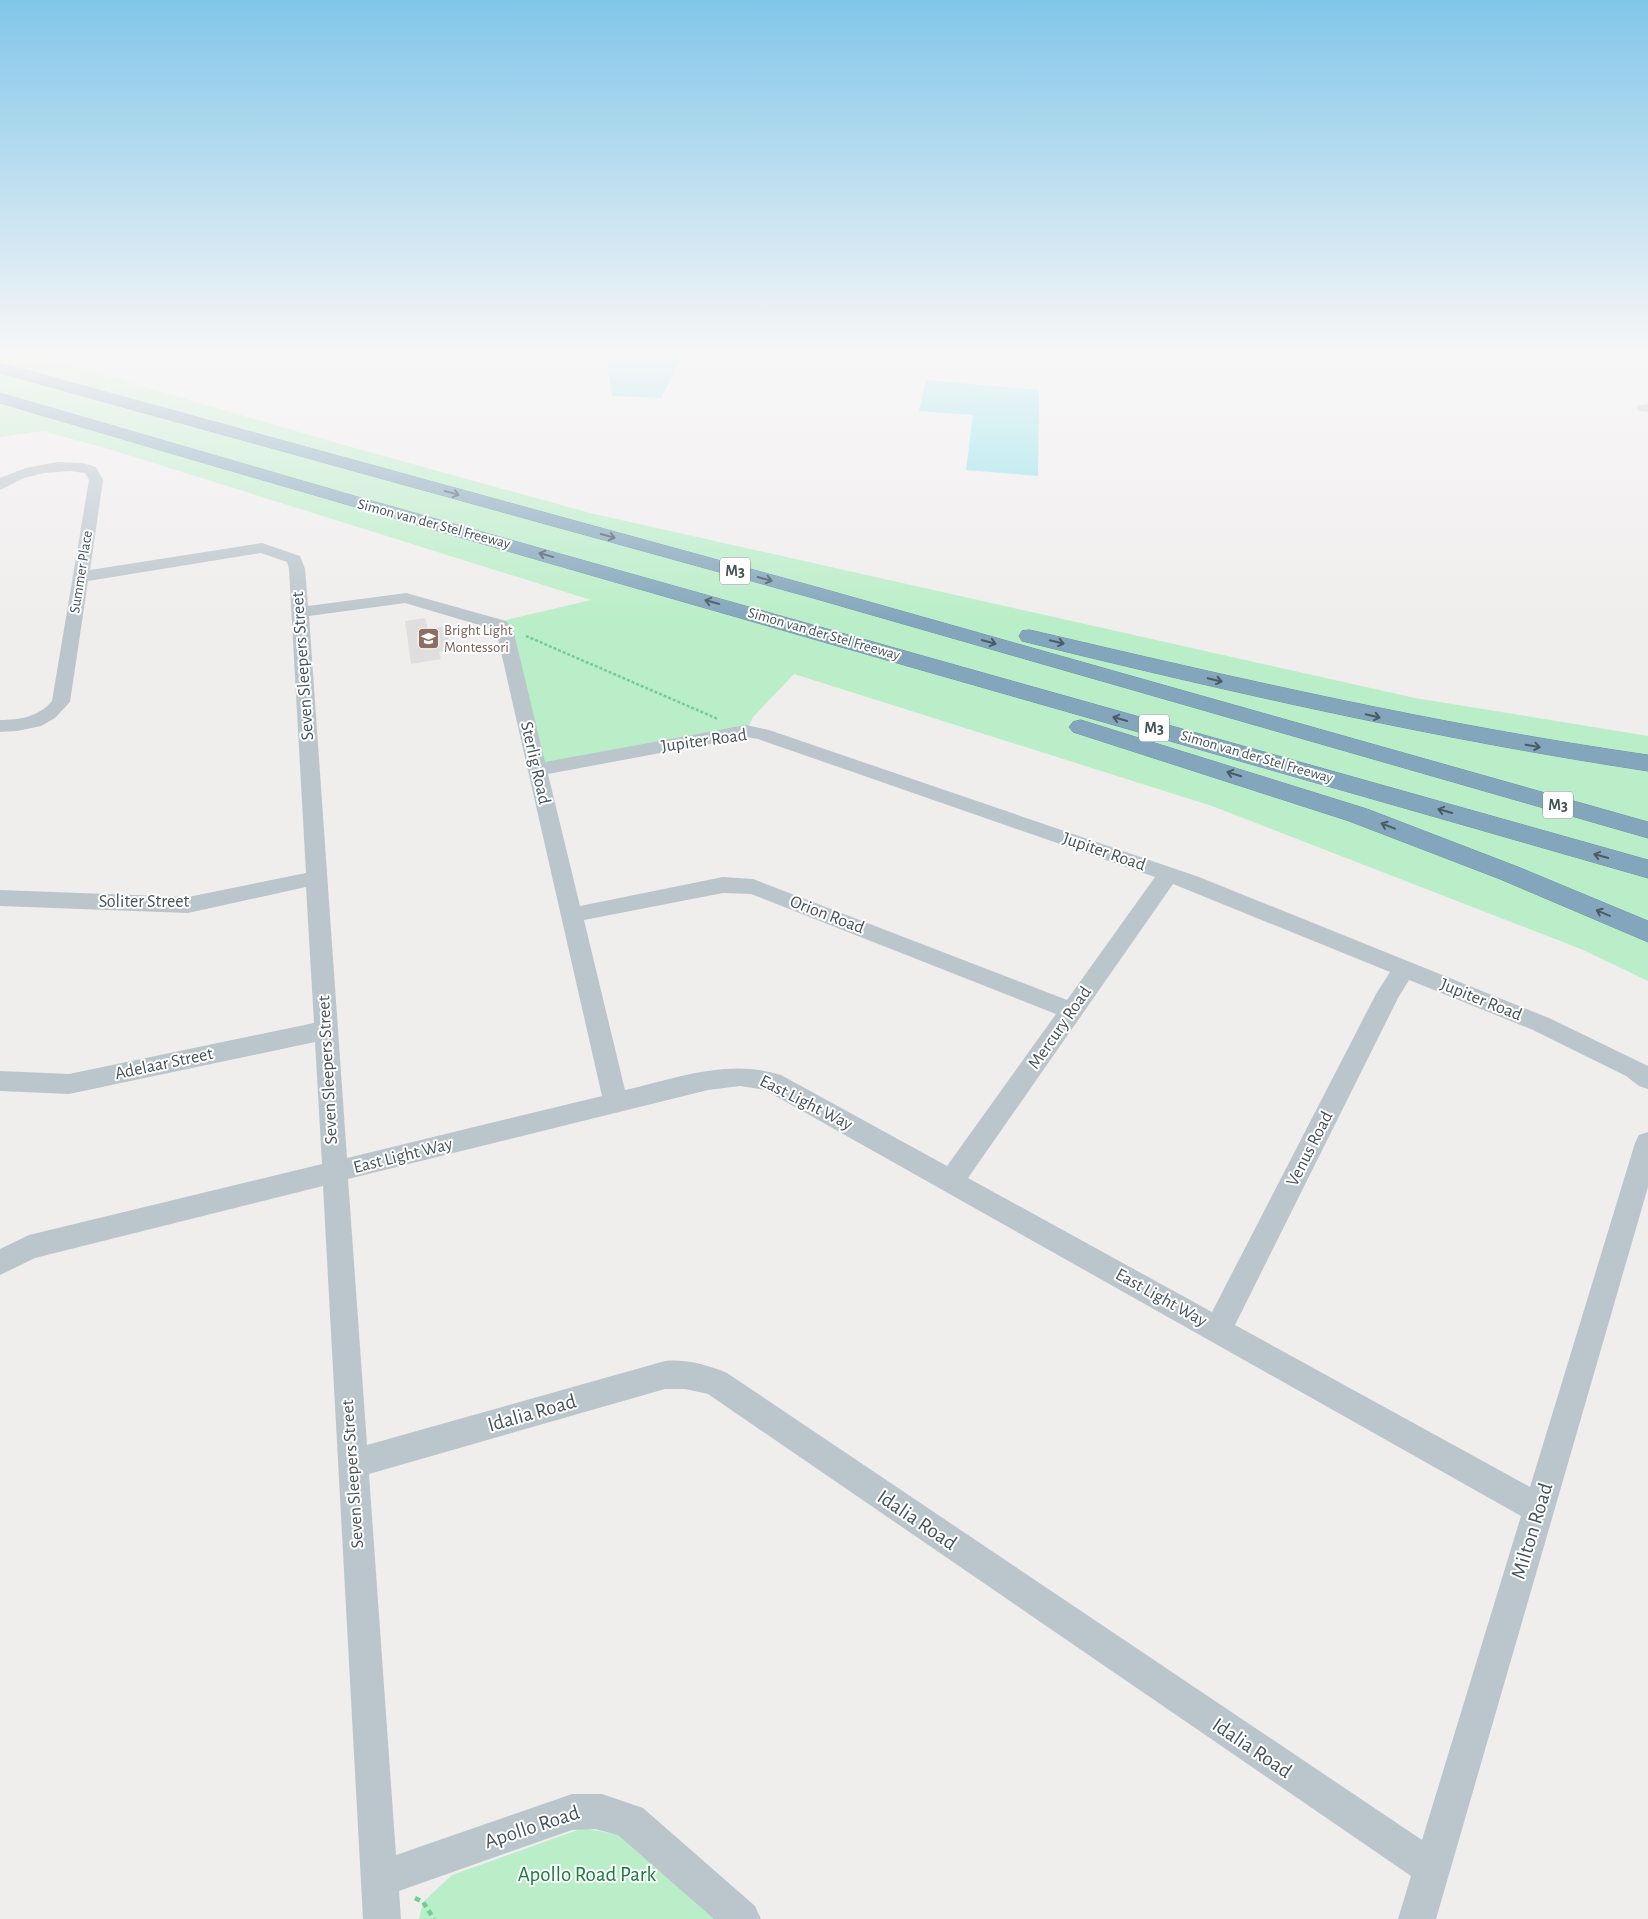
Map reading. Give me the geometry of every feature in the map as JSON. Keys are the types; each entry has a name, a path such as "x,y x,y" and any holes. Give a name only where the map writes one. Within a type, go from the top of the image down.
{"highway":[{"name":"Simon van der Stel Freeway","path":"145,441 351,501 1648,869"},
{"name":"Simon van der Stel Freeway","path":"263,441 820,594 1648,830"},
{"path":"820,594 1022,634 1387,719 1510,743 1648,764"},
{"path":"768,618 804,636 992,699 1358,815 1508,873 1648,932"}],"street":[{"name":"Summer Place","path":"0,726 35,722 56,709 61,702 96,480 94,473 82,466 68,466 45,468 2,481"},
{"name":"Seven Sleepers Street","path":"80,577 262,548 286,554 294,560 299,612 382,1919"},
{"path":"299,612 406,598 500,625"},
{"name":"Sterlig Road","path":"500,625 504,629 616,1102"},
{"name":"Jupiter Road","path":"536,770 746,732 762,734 1169,874 1541,1024 1635,1069 1648,1079"},
{"name":"Mercury Road","path":"951,1181 1169,874"},
{"name":"Soliter Street","path":"0,898 188,904 316,878"},
{"name":"Orion Road","path":"572,915 724,885 753,887 1072,1011"},
{"name":"Venus Road","path":"1218,1330 1388,994 1404,969"},
{"name":"Adelaar Street","path":"0,1081 69,1084 326,1030"},
{"name":"East Light Way","path":"0,1262 28,1247 334,1174 616,1102 725,1077 737,1075 754,1076 772,1082 1539,1509"},
{"name":"Milton Road","path":"1417,1919 1646,1154"},
{"name":"Idalia Road","path":"353,1464 665,1375 684,1373 699,1376 717,1383 1361,1822 1432,1868"},
{"name":"Apollo Road","path":"379,1879 572,1812 589,1809 612,1813 630,1821 742,1919"}],"path":[{"path":"500,625 746,732"}],"shaded area":[{"name":"Bright Light Montessori","path":"425,618 428,629 446,626 450,650 439,652 441,659 411,664 405,621"}],"green space":[{"path":"78,441 329,441 590,513 1415,698 1648,736 1648,981 1581,949 1212,806 794,674 753,717 746,731 536,770 500,625 506,620 591,600"},
{"name":"Apollo Road Park","path":"583,1828 620,1835 716,1919 419,1919 423,1902 452,1875"}],"water":[{"path":"970,441 1038,441 1038,476 966,470"}],"place":[{"name":"Bright Light Montessori","path":"428,639"}]}
